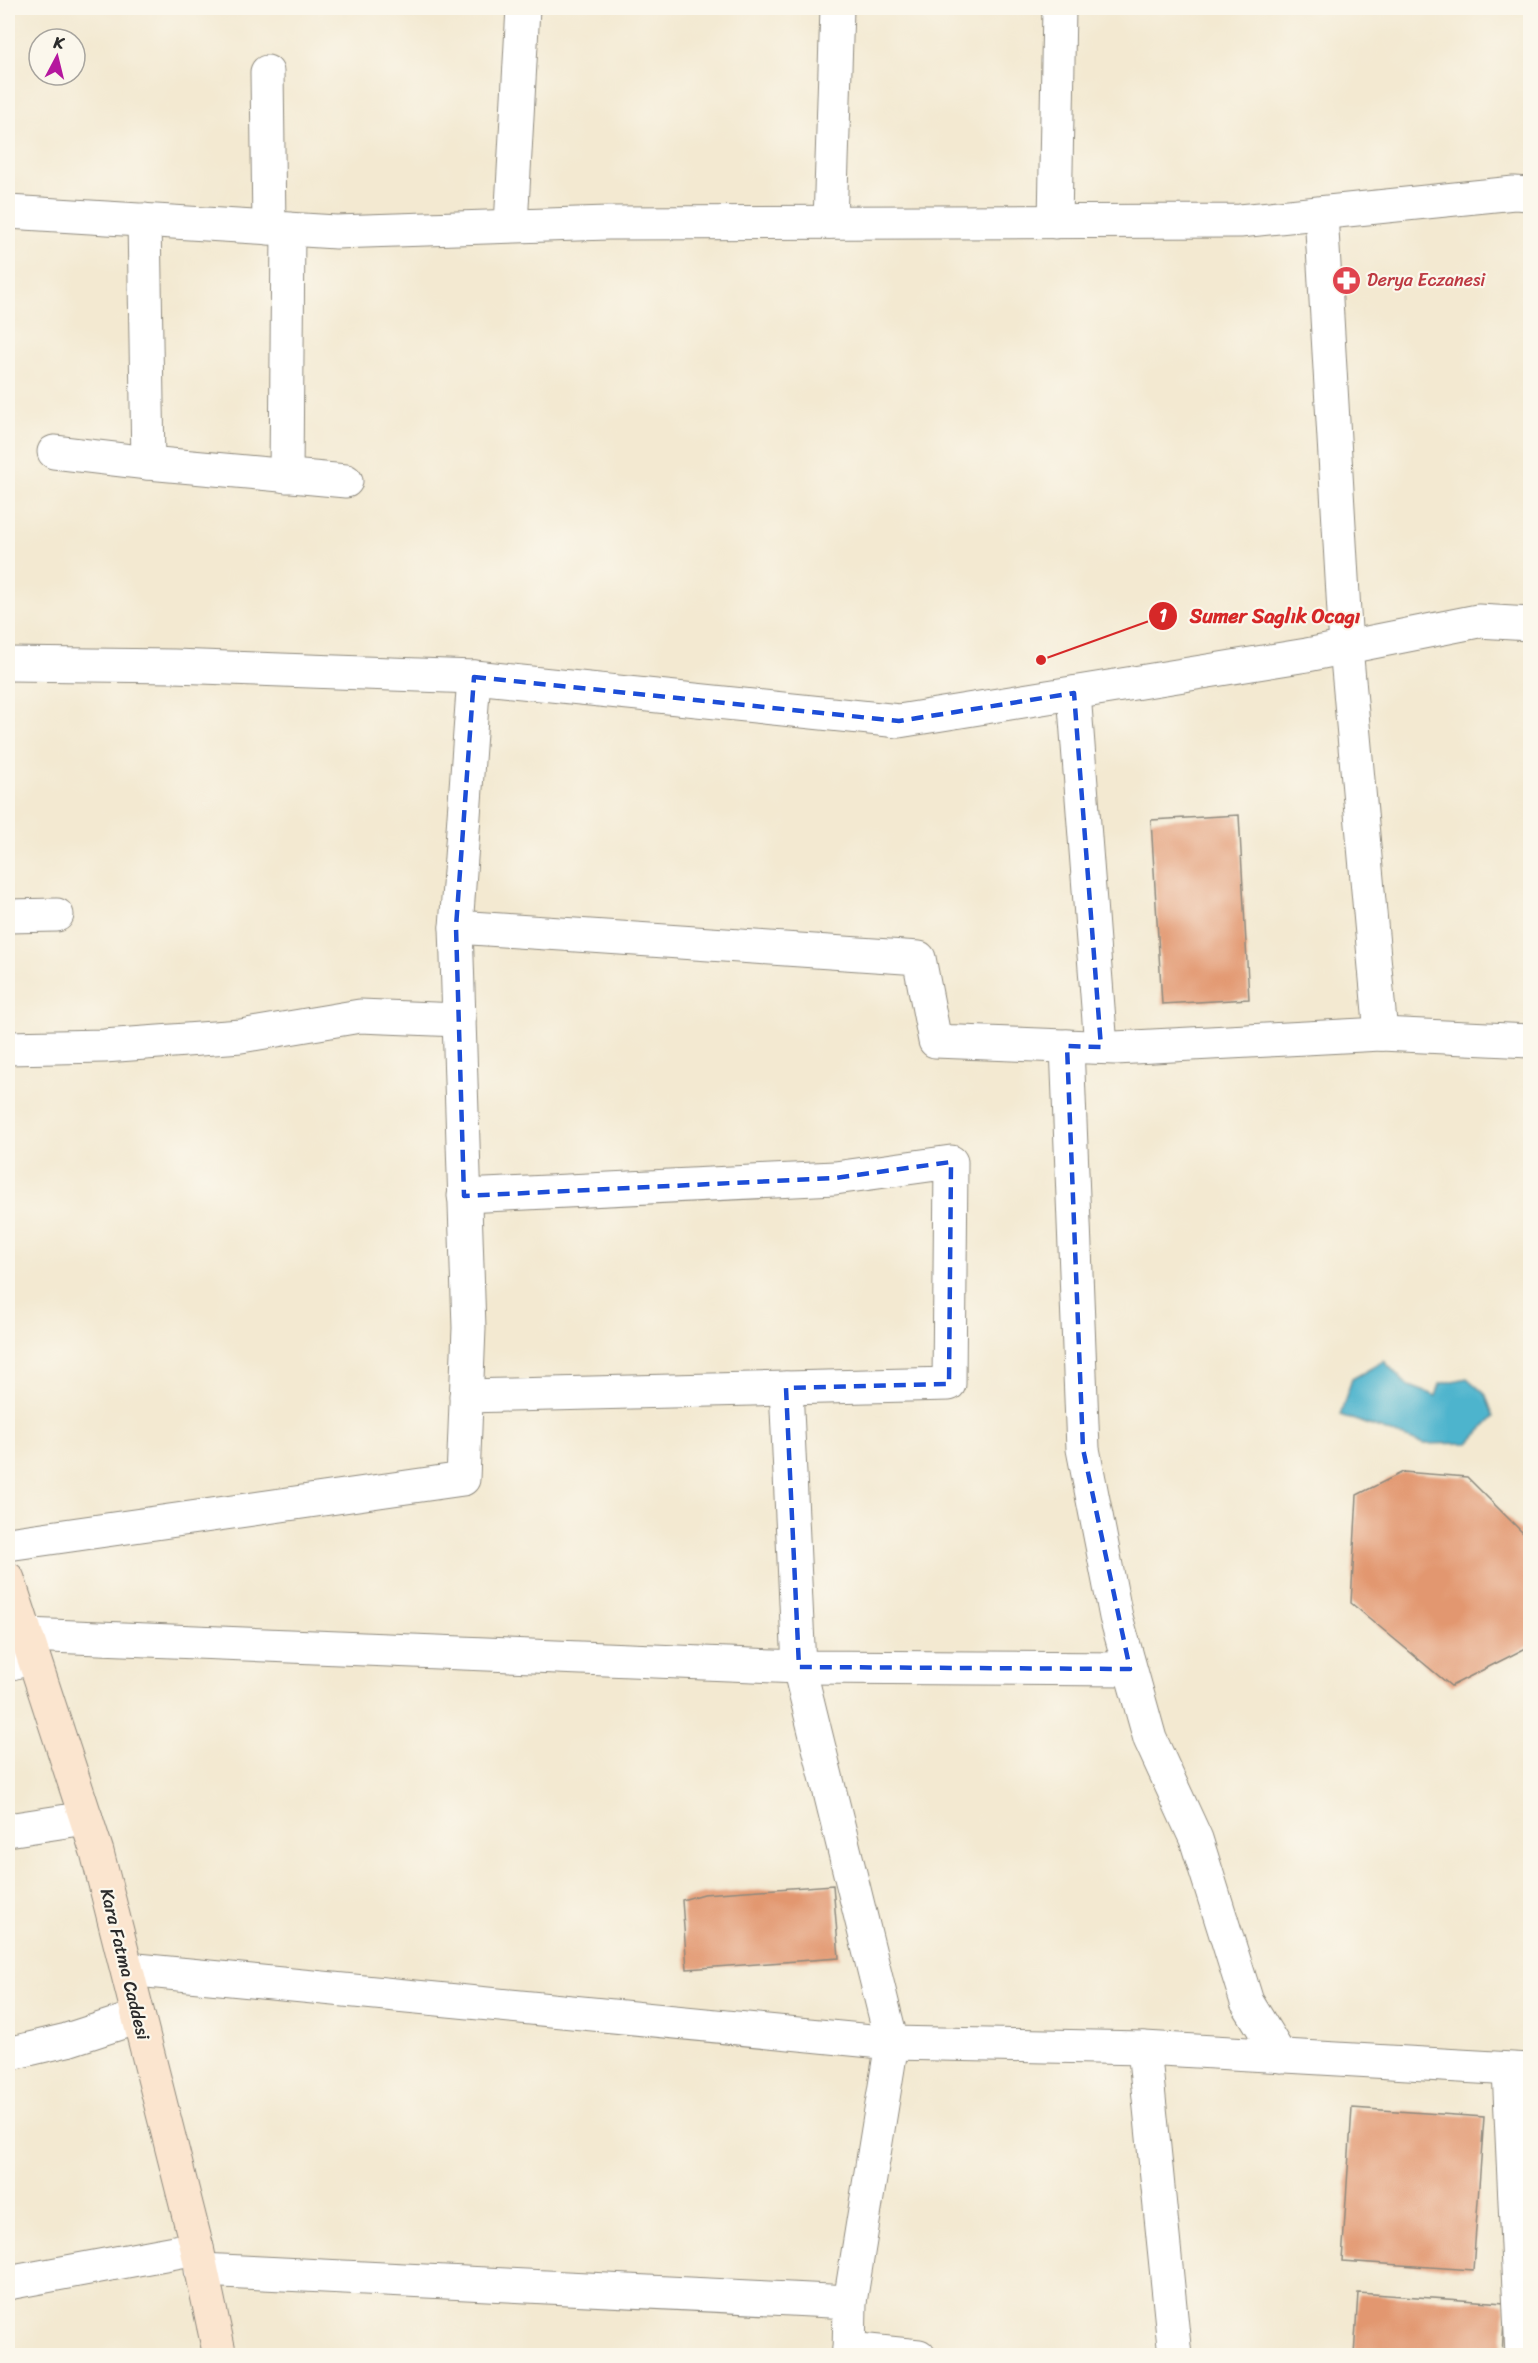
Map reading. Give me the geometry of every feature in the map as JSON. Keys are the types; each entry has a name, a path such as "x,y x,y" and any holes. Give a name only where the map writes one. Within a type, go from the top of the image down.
{"main road":[{"name":"Kara Fatma Caddesi","path":"8,1579 22,1652 97,1852 199,2259 220,2355"}],"street":[{"path":"511,225 523,8"},
{"path":"830,222 837,8"},
{"path":"1055,222 1059,8"},
{"path":"267,72 279,228 286,476"},
{"path":"8,212 336,232 511,225 1240,221 1514,193 1530,194"},
{"path":"1321,213 1346,647 1381,1034"},
{"path":"144,220 148,463"},
{"path":"54,452 346,481"},
{"path":"8,664 174,666 474,677 899,722 1346,647 1478,621 1530,624"},
{"path":"8,1544 463,1479 469,1328 456,927 474,677"},
{"path":"1074,693 1101,1047"},
{"path":"8,916 57,915"},
{"path":"456,927 919,958 935,1041 1101,1047 1381,1034 1530,1041"},
{"path":"8,1048 104,1046 241,1036 360,1016 459,1020"},
{"path":"1067,1046 1083,1449 1116,1617 1150,1739 1196,1839 1247,2002 1280,2056"},
{"path":"464,1196 835,1178 951,1162 949,1384 466,1396"},
{"path":"786,1388 799,1667 892,2043 850,2302 849,2352 919,2355"},
{"path":"22,1652 799,1667 1130,1669"},
{"path":"8,1830 86,1818"},
{"path":"127,1969 892,2043 1144,2048 1520,2070 1522,2355"},
{"path":"8,2054 67,2040 138,2017"},
{"path":"1144,2048 1175,2355"},
{"path":"8,2283 199,2259 850,2302"}],"highlighted area":[{"path":"474,677 899,721 1074,693 1101,1047 1067,1046 1083,1449 1130,1669 799,1667 786,1388 949,1384 951,1162 835,1178 464,1196 456,927"}],"water":[{"path":"1384,1361 1407,1385 1436,1396 1440,1384 1467,1378 1485,1394 1494,1417 1469,1443 1424,1444 1340,1415 1352,1379"}],"building":[{"path":"1239,815 1249,999 1162,1004 1151,820"},
{"path":"1403,1472 1467,1477 1530,1540 1530,1646 1451,1686 1351,1603 1357,1495"},
{"path":"833,1885 839,1958 687,1969 682,1900 703,1894"},
{"path":"1352,2108 1484,2117 1473,2270 1342,2261"},
{"path":"1358,2293 1505,2303 1502,2356 1354,2356"}],"place":[{"name":"Derya Eczanesi","path":"1346,280"},
{"name":"Sumer Saglık Ocagı","path":"1041,660"}]}
